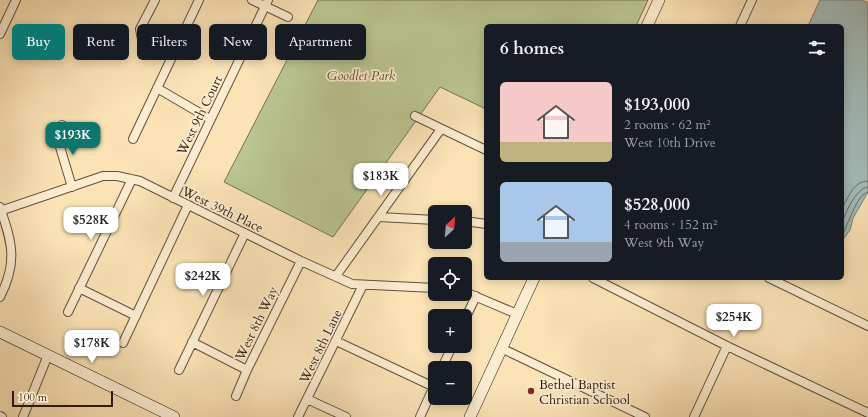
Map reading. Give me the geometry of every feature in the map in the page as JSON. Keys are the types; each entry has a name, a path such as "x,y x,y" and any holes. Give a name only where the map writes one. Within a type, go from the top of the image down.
{"street":[{"path":"0,34 16,0"},
{"path":"143,24 155,0"},
{"path":"133,139 199,0"},
{"path":"252,0 267,3 288,17"},
{"path":"648,24 659,0"},
{"path":"741,24 752,0"},
{"name":"West 9th Court","path":"173,198 267,3"},
{"path":"157,88 210,119"},
{"path":"415,116 484,149"},
{"path":"62,125 57,136 72,187"},
{"path":"336,276 441,129"},
{"name":"West 39th Place","path":"0,209 103,176 118,176 132,179 352,284 428,288"},
{"path":"68,312 132,179"},
{"path":"123,342 188,205"},
{"path":"0,209 10,235 12,265 0,297"},
{"path":"379,217 428,220"},
{"path":"472,222 484,224"},
{"path":"179,370 245,233"},
{"name":"West 8th Way","path":"236,396 247,370 301,260"},
{"path":"470,417 533,280"},
{"path":"597,280 727,346 868,413"},
{"path":"773,280 868,326"},
{"name":"West 8th Lane","path":"298,417 363,285"},
{"path":"79,288 136,316"},
{"path":"472,295 517,314"},
{"path":"470,309 476,296"},
{"path":"0,332 174,417"},
{"path":"336,341 428,382"},
{"path":"192,342 247,370"},
{"path":"694,417 727,346"},
{"path":"501,348 645,417"},
{"path":"22,417 48,355"},
{"path":"307,398 346,417"},
{"path":"420,417 428,399"}],"green space":[{"name":"Goodlet Park","path":"318,0 648,0 637,24 484,24 484,108 440,87 333,237 224,182 287,60 366,60 366,24 306,24"}],"water":[{"path":"820,0 862,0 868,3 868,192 853,218 850,230 844,238 844,24 809,24"}],"place":[{"name":"Bethel Baptist Christian School","path":"531,391"}]}
